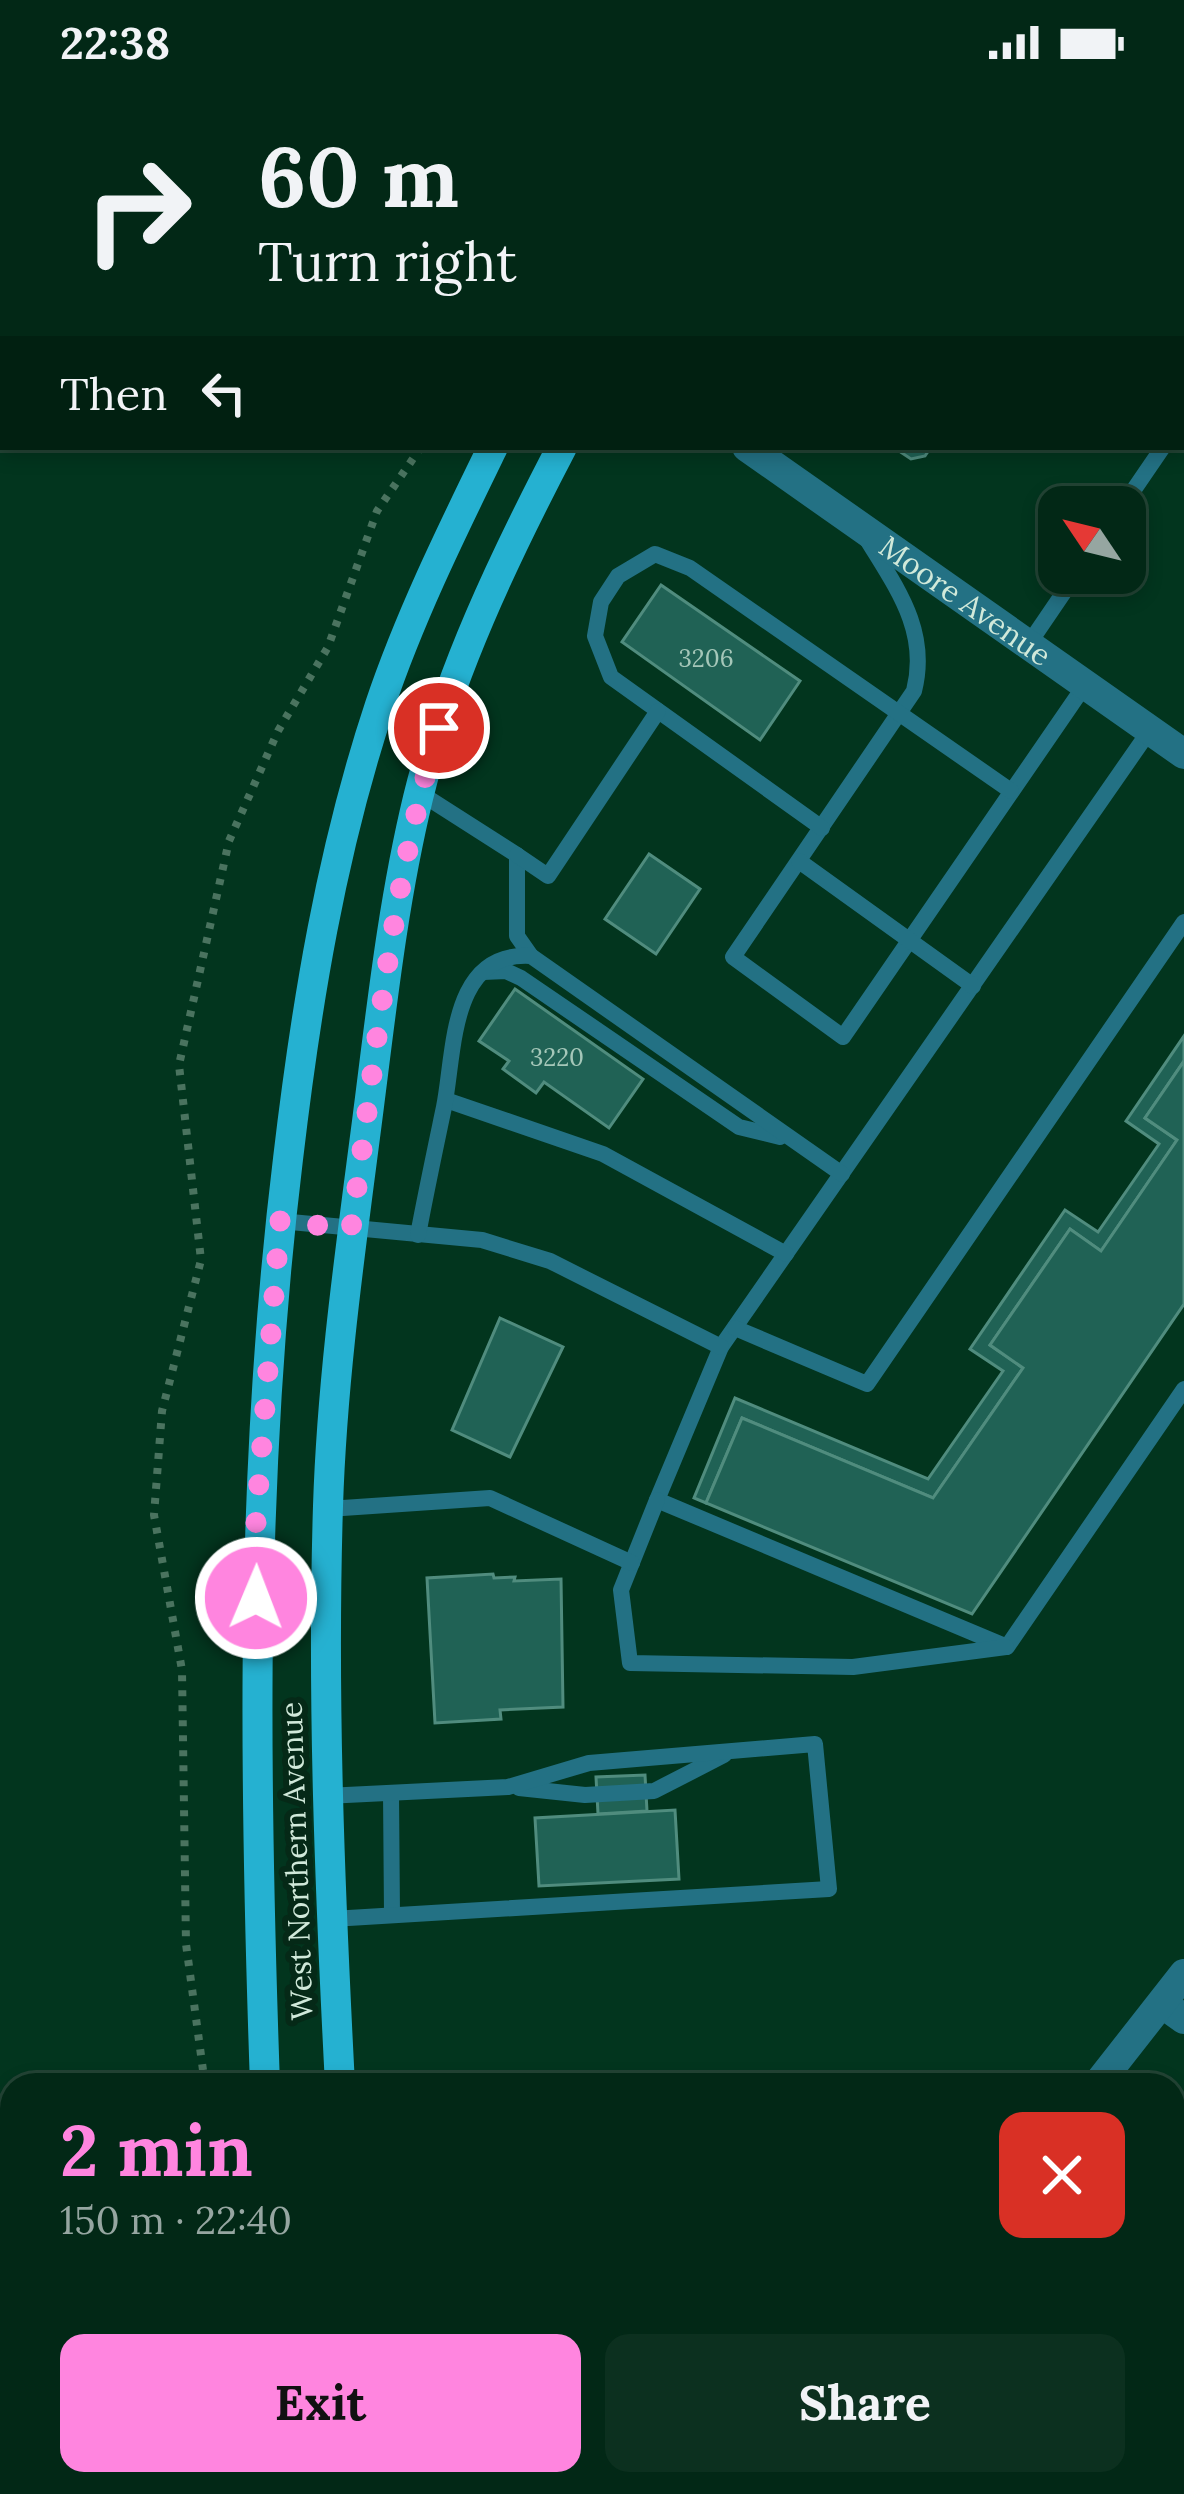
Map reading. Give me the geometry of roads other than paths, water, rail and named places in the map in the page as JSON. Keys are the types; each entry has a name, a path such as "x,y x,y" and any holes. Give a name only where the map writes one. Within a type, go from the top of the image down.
{"main road":[{"name":"West Northern Avenue","path":"265,2073 254,1716 256,1519 280,1221 312,986 345,829 380,704 434,567 492,450"},
{"name":"West Northern Avenue","path":"339,2073 326,1796 328,1509 351,1229 384,968 420,793 477,625 561,450"}],"street":[{"name":"Moore Avenue","path":"751,450 1184,754"},
{"path":"1109,2073 1174,2011 1184,1974"}],"lane":[{"path":"1136,486 1161,450"},
{"path":"859,525 919,636 921,666 901,715 734,956 843,1037 1085,685"},
{"path":"822,828 611,677 595,637 601,602 618,576 655,554 690,568 1011,791"},
{"path":"1028,645 1063,594"},
{"path":"420,793 548,875 658,712"},
{"path":"1150,730 721,1347 621,1590 630,1663 853,1667 1007,1647 1184,1389"},
{"path":"517,855 517,936 530,956 842,1174"},
{"path":"799,861 973,986"},
{"path":"735,1328 867,1384 1184,922"},
{"path":"418,1235 446,1100 455,1016 483,972 509,955 530,956"},
{"path":"483,972 506,971 521,978 739,1127 793,1140"},
{"path":"446,1100 603,1154 786,1254"},
{"path":"280,1221 482,1240 550,1261 721,1347"},
{"path":"328,1509 490,1498 632,1563"},
{"path":"657,1500 1007,1647"},
{"path":"332,1919 829,1889 815,1744 589,1763 508,1787"},
{"path":"326,1796 508,1787 585,1795 654,1791 730,1751"},
{"path":"391,1793 392,1915"}]}
